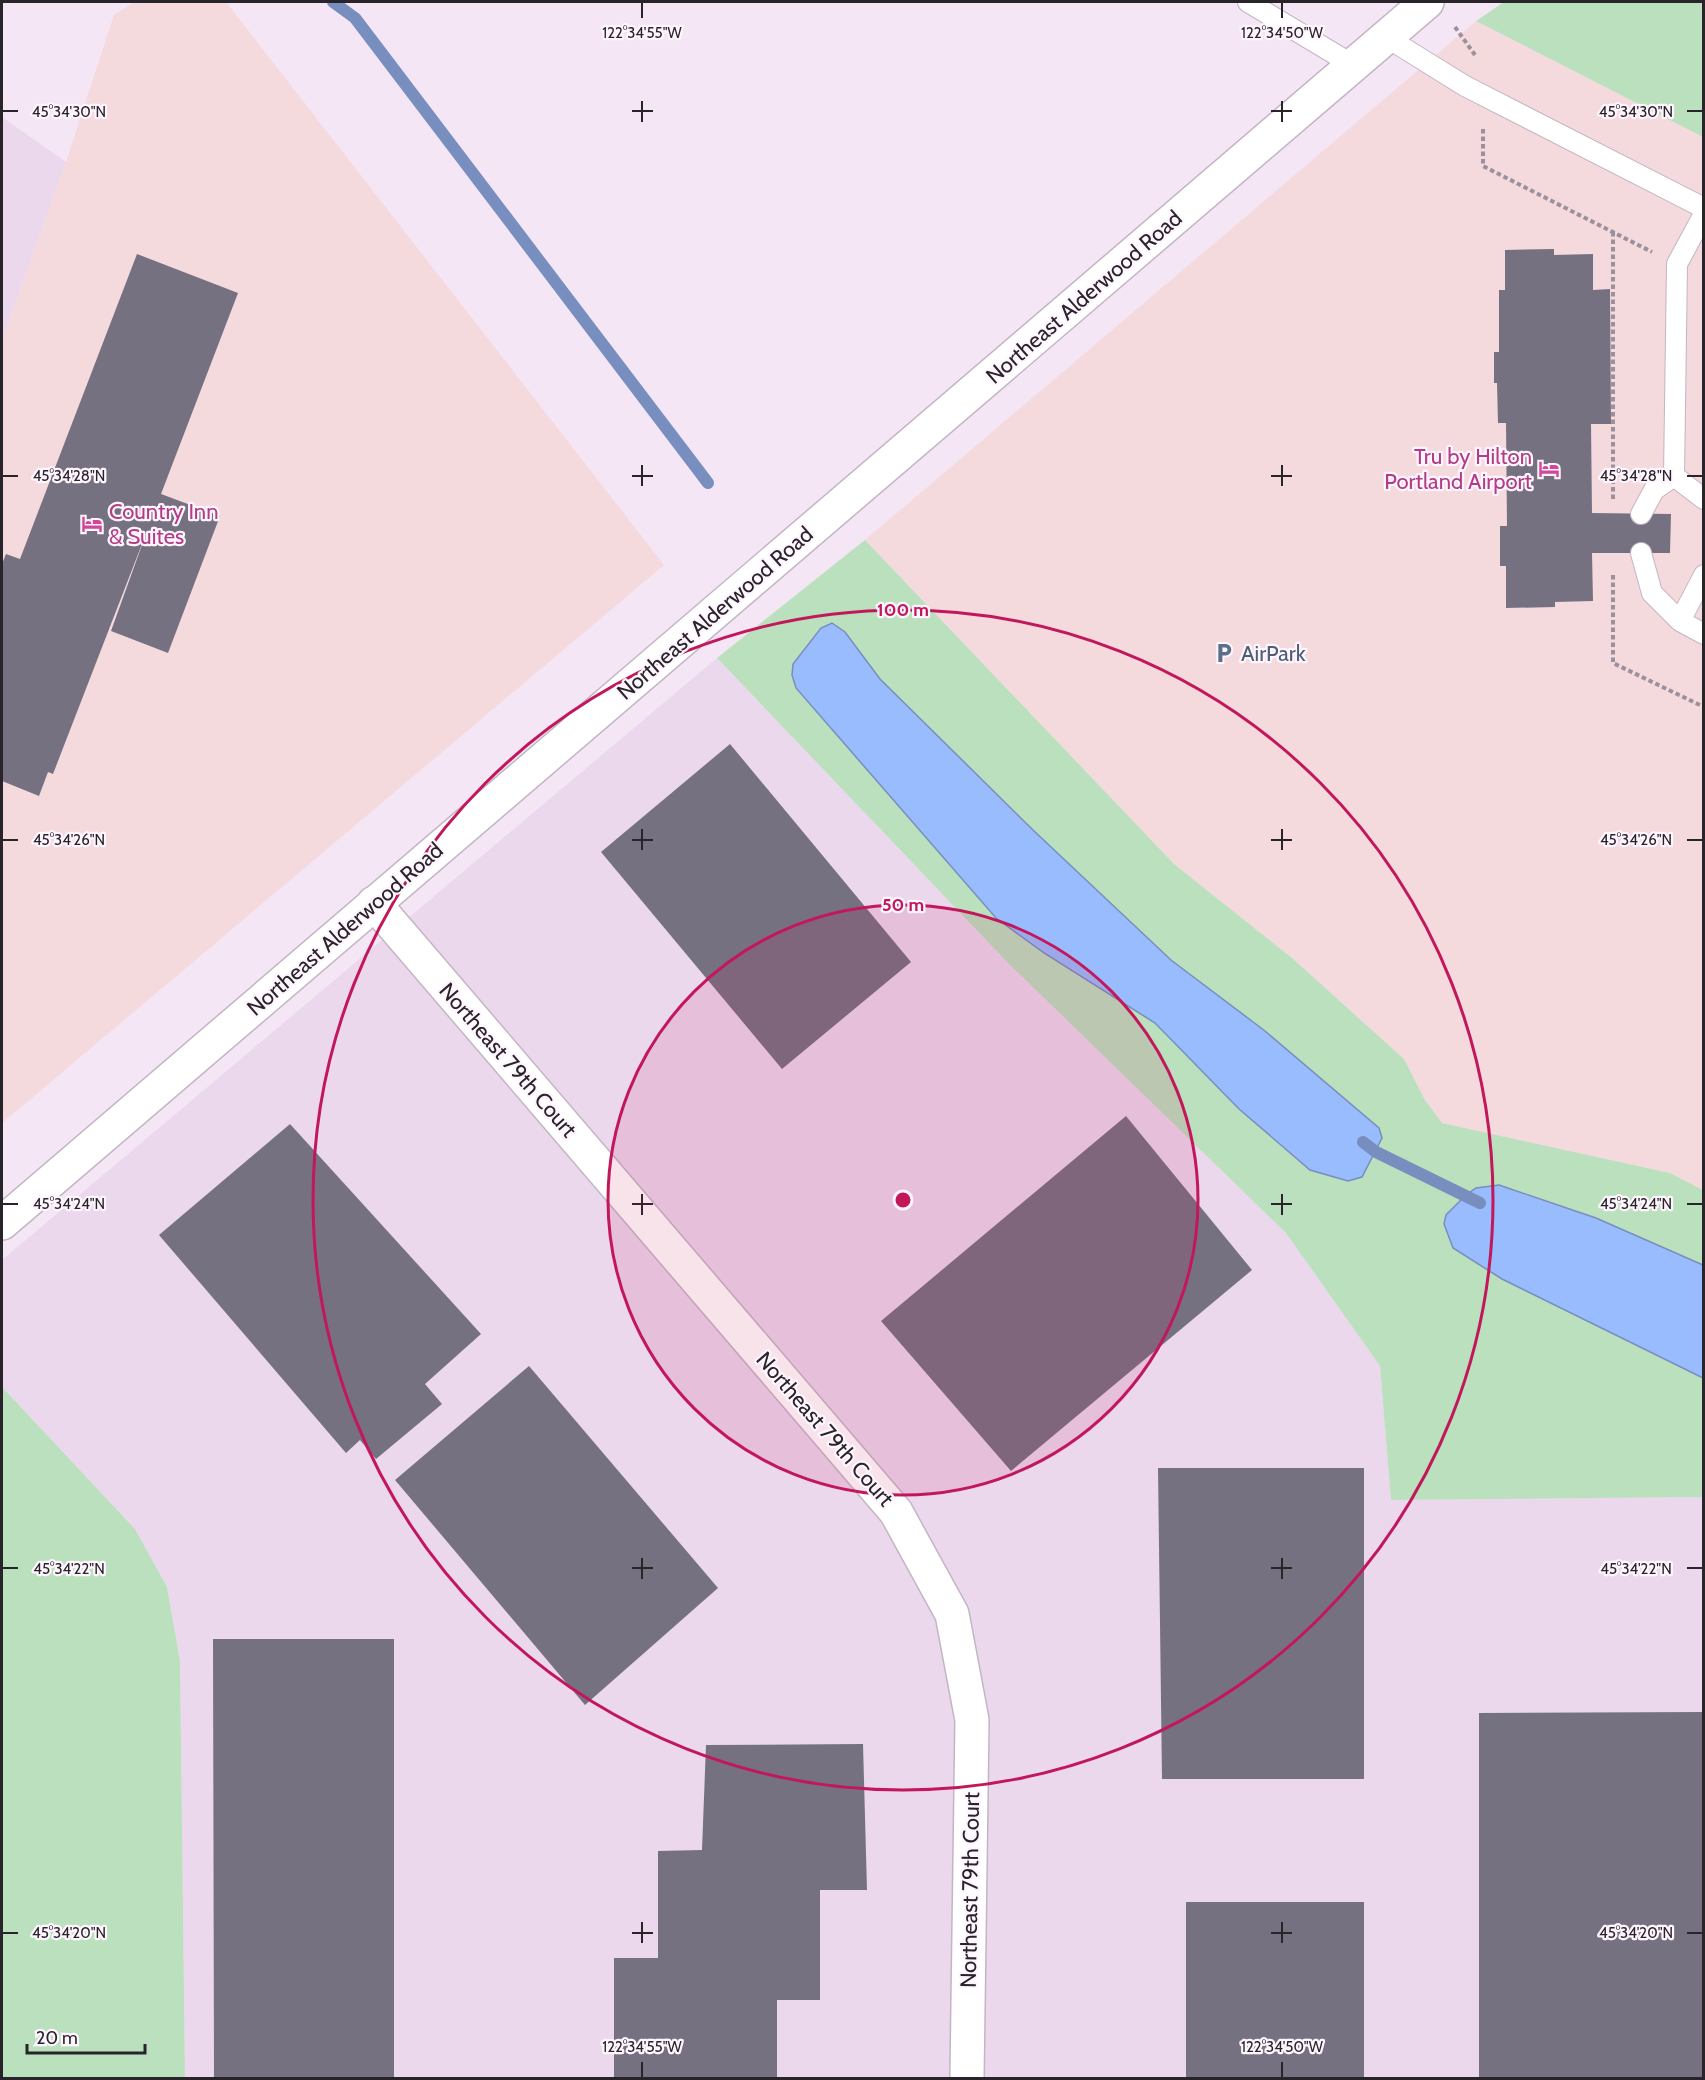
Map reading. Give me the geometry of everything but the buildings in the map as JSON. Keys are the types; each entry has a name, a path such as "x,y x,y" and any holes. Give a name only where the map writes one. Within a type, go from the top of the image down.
{"main road":[{"name":"Northeast Alderwood Road","path":"2,1223 1427,2"},
{"name":"Northeast 79th Court","path":"374,903 896,1512 952,1614 972,1720 967,2079"}],"lane":[{"path":"1248,2 1353,65"},
{"path":"1386,36 1465,86 1704,208"},
{"path":"1674,476 1677,264 1704,214"},
{"path":"1674,476 1704,500"},
{"path":"1641,514 1654,490 1674,476"},
{"path":"1641,553 1652,592 1680,621 1704,634"},
{"path":"1680,621 1704,575"}],"shaded area":[{"path":"135,2 226,2 664,565 2,1123 2,339 66,162 114,15"},
{"name":"AirPark","path":"1476,21 1703,137 1703,1190 1670,1173 1442,1123 1425,1100 1404,1059 1292,958 1174,864 865,540"},
{"path":"2,117 66,162 2,339"},
{"path":"717,658 1009,964 1286,1233 1380,1366 1391,1500 1703,1497 1703,2078 185,2078 180,1661 167,1587 135,1529 2,1387 2,1260"}],"green space":[{"path":"1504,2 1703,2 1703,137 1476,21"},
{"path":"865,540 1174,864 1292,958 1404,1059 1425,1100 1442,1123 1670,1173 1703,1190 1703,1497 1391,1500 1380,1366 1286,1233 1009,964 717,658"},
{"path":"2,1387 135,1529 167,1587 180,1661 185,2078 2,2078"}],"water":[{"path":"832,623 845,632 880,679 1033,830 1171,960 1265,1031 1379,1128 1382,1138 1362,1177 1348,1181 1310,1170 1239,1109 1155,1023 1044,953 996,918 796,688 792,675 793,664 821,628"},
{"path":"1499,1185 1596,1218 1703,1265 1703,1378 1502,1279 1453,1248 1444,1224 1446,1215 1476,1188"}],"waterway":[{"path":"333,2 355,18 708,483"},
{"path":"1363,1142 1376,1152 1480,1203"}],"place":[{"name":"Tru by Hilton Portland Airport","path":"1549,469"},
{"name":"Country Inn & Suites","path":"92,524"},
{"name":"AirPark","path":"1224,653"}]}
